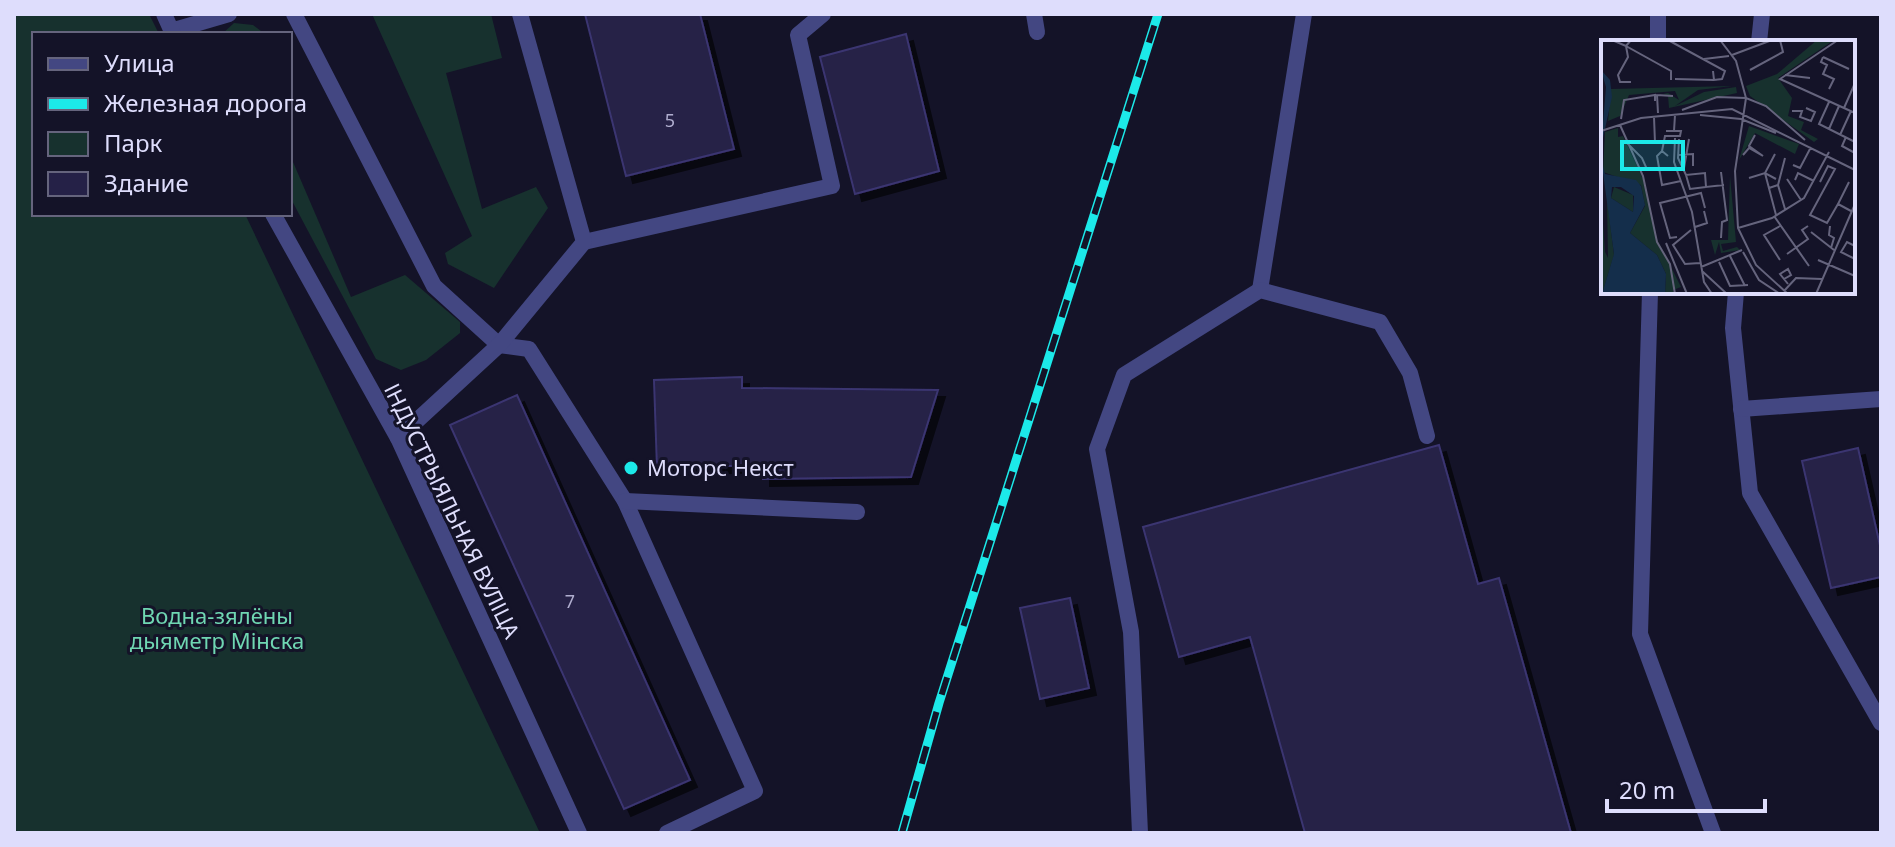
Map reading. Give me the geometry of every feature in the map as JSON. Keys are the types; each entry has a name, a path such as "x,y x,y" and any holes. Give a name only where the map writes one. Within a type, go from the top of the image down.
{"street":[{"path":"164,14 172,32 229,14"},
{"path":"294,14 434,286 499,345 529,349 625,501 755,791 667,833"},
{"path":"520,14 584,242"},
{"path":"398,438 499,345 584,242 832,186 798,35 823,14"},
{"path":"1034,14 1037,32"},
{"path":"1260,290 1304,14"},
{"path":"1658,14 1658,40"},
{"path":"1759,40 1762,14"},
{"name":"ІНДУСТРЫЯЛЬНАЯ ВУЛІЦА","path":"274,216 398,438 579,833"},
{"path":"1140,833 1131,632 1097,449 1124,375 1260,290 1380,322 1410,373 1427,436"},
{"path":"1650,294 1640,634 1713,833"},
{"path":"1736,294 1733,328 1750,493 1881,723"},
{"path":"1741,409 1881,399"},
{"path":"625,501 857,512"}],"green space":[{"name":"Водна-зялёны дыяметр Мінска","path":"14,14 149,14 158,32 32,32 32,216 246,216 540,833 14,833"},
{"path":"372,14 491,14 502,58 446,73 482,209 536,187 548,208 494,288 448,264 445,253 472,236"},
{"path":"234,23 253,25 262,32 224,32"},
{"path":"292,160 351,297 405,275 460,322 460,333 426,360 401,370 376,359 292,201"}],"building":[{"path":"585,14 700,14 734,149 626,176"},
{"path":"906,34 939,171 855,194 820,57"},
{"path":"742,377 742,388 938,390 911,477 763,479 763,465 657,468 654,380"},
{"path":"517,395 690,780 624,809 450,425"},
{"path":"1439,445 1478,584 1499,578 1571,833 1305,833 1250,637 1179,657 1143,527"},
{"path":"1858,448 1881,550 1881,577 1831,588 1802,461"},
{"path":"1070,598 1089,688 1040,699 1020,608"}],"railway":[{"path":"902,833 939,703 1158,14"}],"place":[{"name":"Моторс Некст","path":"631,468"}]}
